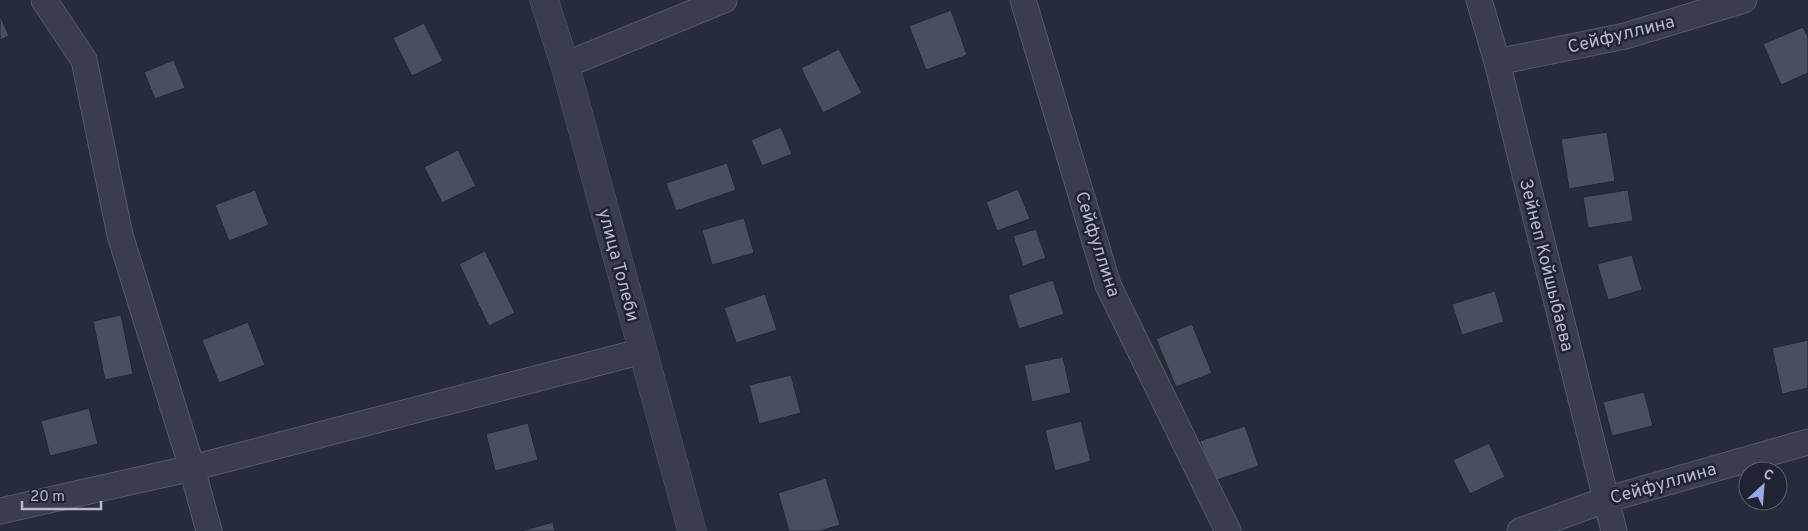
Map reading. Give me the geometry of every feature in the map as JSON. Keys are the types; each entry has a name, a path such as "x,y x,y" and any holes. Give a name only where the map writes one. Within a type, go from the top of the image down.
{"street":[{"path":"44,0 84,60 120,235 192,468 209,531"},
{"name":"улица Толеби","path":"544,0 565,65 692,531"},
{"path":"565,65 724,0"},
{"name":"Сейфуллина","path":"1023,0 1108,285 1228,531"},
{"name":"Зейнеп Койшыбаева","path":"1479,0 1497,62 1614,531"},
{"name":"Сейфуллина","path":"1497,62 1625,36 1744,0"},
{"path":"0,511 192,468 643,351"},
{"name":"Сейфуллина","path":"1520,531 1605,500 1808,442"}],"building":[{"path":"951,10 967,55 926,70 909,26"},
{"path":"0,15 9,36 0,40"},
{"path":"424,23 443,61 412,76 393,38"},
{"path":"1803,27 1808,37 1808,73 1781,85 1763,44"},
{"path":"839,49 862,93 823,113 801,68"},
{"path":"174,60 185,88 155,99 144,72"},
{"path":"781,127 792,154 762,166 751,140"},
{"path":"1607,132 1615,181 1569,189 1561,139"},
{"path":"458,150 476,186 442,203 424,167"},
{"path":"727,163 736,190 676,211 666,183"},
{"path":"1018,189 1030,219 997,231 986,202"},
{"path":"255,190 269,225 229,241 215,205"},
{"path":"1628,190 1633,221 1588,228 1583,197"},
{"path":"744,218 754,253 712,265 702,230"},
{"path":"1036,229 1046,258 1023,266 1013,236"},
{"path":"485,251 515,313 489,326 459,264"},
{"path":"1632,255 1642,290 1608,300 1597,264"},
{"path":"1053,280 1064,314 1019,329 1008,295"},
{"path":"1495,291 1504,322 1462,335 1452,304"},
{"path":"765,294 777,330 736,343 724,308"},
{"path":"121,315 133,374 105,380 93,321"},
{"path":"248,322 265,365 219,383 202,340"},
{"path":"1192,324 1212,373 1176,387 1156,339"},
{"path":"1808,340 1808,388 1782,394 1772,348"},
{"path":"1063,357 1071,393 1032,402 1024,365"},
{"path":"791,375 801,413 759,424 749,385"},
{"path":"1644,392 1653,426 1612,436 1603,402"},
{"path":"89,408 98,444 50,456 41,421"},
{"path":"1081,421 1091,461 1055,471 1045,430"},
{"path":"528,423 538,460 495,471 486,434"},
{"path":"1245,426 1259,466 1214,481 1200,441"},
{"path":"1489,443 1505,477 1470,494 1453,460"},
{"path":"826,478 840,525 820,531 789,531 778,493"},
{"path":"553,522 555,531 521,531"}]}
